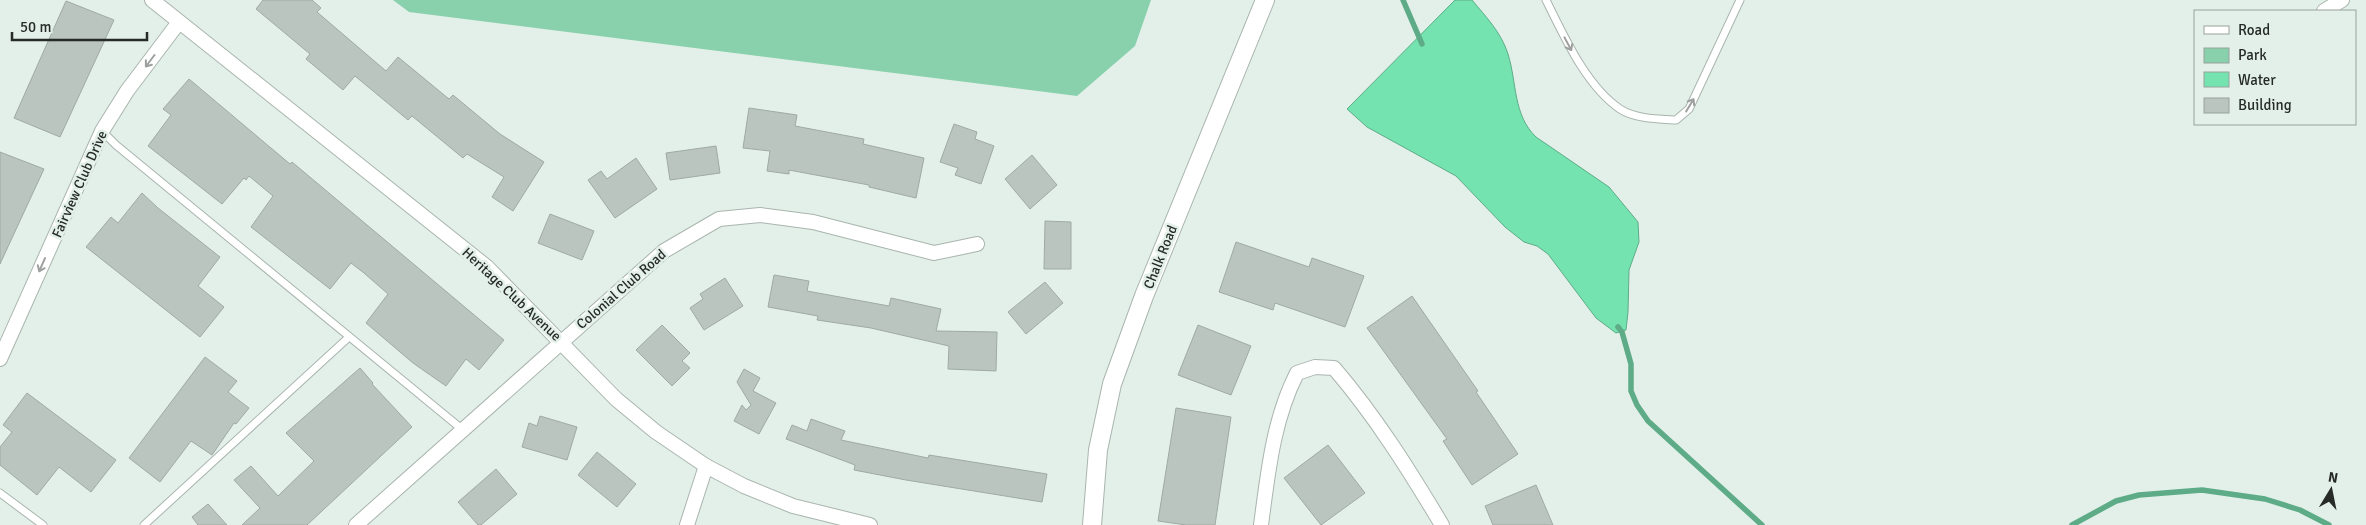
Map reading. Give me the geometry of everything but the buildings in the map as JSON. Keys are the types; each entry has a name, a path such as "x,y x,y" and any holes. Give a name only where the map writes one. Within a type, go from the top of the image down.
{"street":[{"name":"Heritage Club Avenue","path":"152,0 486,266 616,399 656,432 706,466 744,486 792,506 870,525"},
{"name":"Chalk Road","path":"1092,525 1098,450 1112,384 1144,296 1264,0"},
{"path":"2326,10 2342,0"},
{"name":"Fairview Club Drive","path":"0,359 102,131 128,91 180,22"},
{"name":"Colonial Club Road","path":"356,525 664,251 719,219 760,215 813,222 934,253 977,244"},
{"path":"1261,525 1272,442 1288,390 1297,373 1315,367 1334,368 1354,391 1401,456 1442,525"},
{"path":"687,525 706,466"}],"lane":[{"path":"1546,0 1570,48 1592,82 1620,109 1651,119 1676,120 1689,109 1740,0"},
{"path":"102,131 116,145 463,430"},
{"path":"144,525 350,337"},
{"path":"0,493 43,525"}],"green space":[{"path":"393,0 1151,0 1135,46 1077,96 409,12"}],"water":[{"path":"1455,0 1472,0 1493,25 1508,54 1519,109 1523,119 1536,137 1609,187 1638,222 1639,242 1629,270 1626,330 1616,333 1596,318 1548,254 1537,246 1524,242 1505,227 1456,176 1367,127 1347,109"}],"waterway":[{"path":"1403,0 1422,44"},
{"path":"1618,327 1622,332 1631,364 1631,391 1637,405 1648,421 1762,525"},
{"path":"2072,525 2116,501 2139,495 2202,490 2265,499 2300,510 2329,525"}]}
